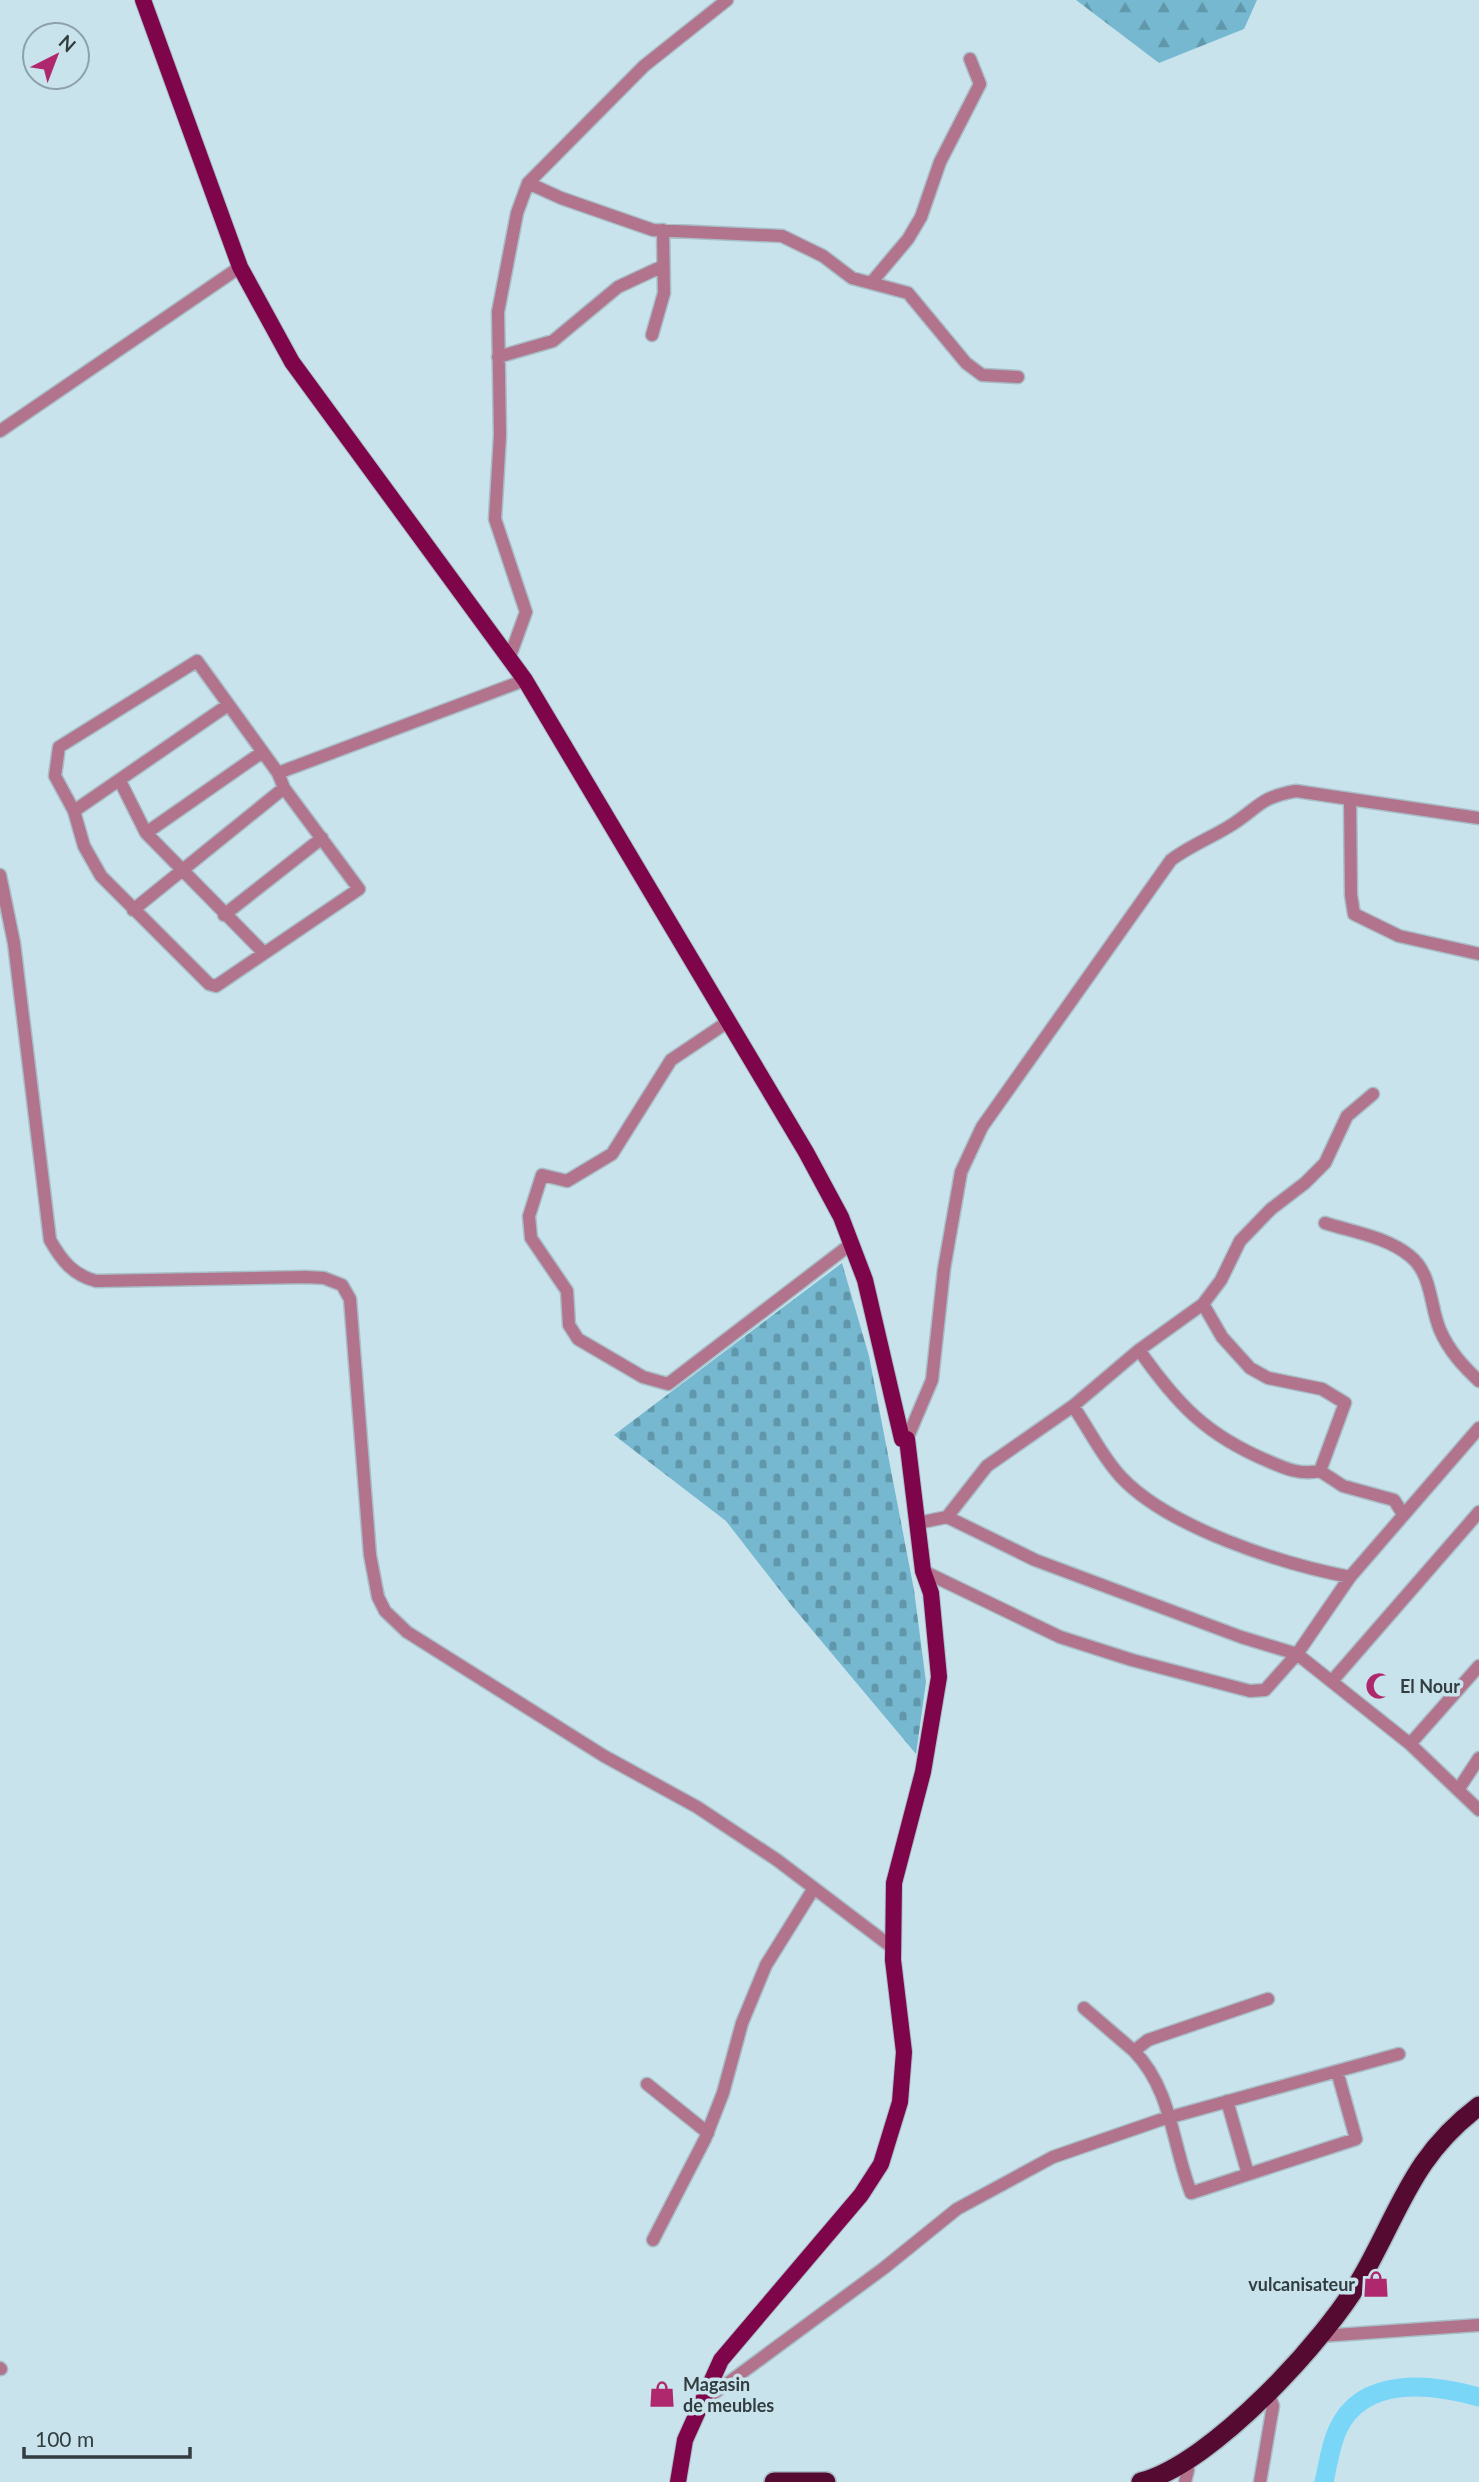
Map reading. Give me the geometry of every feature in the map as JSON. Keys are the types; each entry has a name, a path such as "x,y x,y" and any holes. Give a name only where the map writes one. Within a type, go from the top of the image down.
{"highway":[{"path":"1144,2482 1177,2470 1211,2442 1268,2391 1321,2336 1344,2305 1377,2249 1419,2166 1451,2127 1479,2106"},
{"path":"774,2482 826,2482"}],"main road":[{"path":"143,0 240,267 292,362 525,680 806,1152 851,1244 865,1280 902,1439 907,1439 923,1571 931,1592 939,1677 923,1772 894,1883 893,1948 904,2052 900,2102 881,2164 860,2195 721,2360 685,2440 678,2482"}],"street":[{"path":"509,659 526,612 495,519 500,435 498,312 517,213 528,183 644,65 727,0"},
{"path":"871,283 908,239 921,217 940,162 970,108 979,84 970,59"},
{"path":"528,183 561,198 653,230 782,236 822,256 852,278 908,293 966,363 982,375 1018,377"},
{"path":"652,335 663,293 663,230"},
{"path":"498,358 553,341 618,287 663,266"},
{"path":"0,431 240,267"},
{"path":"197,661 261,752 278,773 284,788 359,889 216,986 209,984 101,876 84,846 74,811 55,776 60,747 197,661"},
{"path":"278,773 525,680"},
{"path":"74,811 228,705"},
{"path":"146,833 261,752"},
{"path":"120,781 146,833 181,872 263,952"},
{"path":"133,910 284,788"},
{"path":"907,1439 932,1380 944,1269 961,1172 982,1127 1171,860 1197,842 1234,824 1254,806 1274,794 1296,791 1479,818"},
{"path":"1350,799 1351,895 1354,914 1399,936 1479,954"},
{"path":"224,915 322,838"},
{"path":"0,875 14,943 50,1240 59,1256 73,1271 96,1281 306,1277 324,1278 342,1285 350,1299 370,1555 377,1597 385,1611 407,1632 604,1756 697,1807 777,1860 893,1948"},
{"path":"729,1021 671,1060 612,1154 567,1181 542,1175 529,1216 531,1238 566,1291 571,1332 578,1339 643,1377 667,1384 851,1244"},
{"path":"947,1517 987,1466 1073,1406 1139,1350 1203,1304 1221,1280 1240,1241 1270,1209 1305,1183 1325,1163 1347,1116 1373,1094"},
{"path":"1325,1223 1386,1242 1412,1257 1422,1270 1439,1328 1449,1348 1479,1381"},
{"path":"1203,1304 1222,1338 1250,1368 1268,1378 1322,1389 1345,1403 1320,1471"},
{"path":"1139,1350 1174,1397 1215,1435 1243,1451 1304,1474 1320,1471 1343,1486 1394,1500 1403,1514"},
{"path":"1073,1406 1119,1475 1143,1498 1225,1538 1261,1552 1314,1570 1350,1577"},
{"path":"923,1571 1060,1637 1132,1660 1250,1691 1265,1690 1297,1654 1350,1577 1479,1428"},
{"path":"1332,1681 1479,1512"},
{"path":"918,1523 947,1517 1035,1560 1241,1637 1297,1654 1410,1744 1479,1810"},
{"path":"1410,1744 1479,1666"},
{"path":"1458,1790 1479,1758"},
{"path":"653,2240 708,2133 723,2092 742,2023 766,1965 814,1888"},
{"path":"1134,2051 1147,2040 1200,2025 1245,2004 1268,1999"},
{"path":"1084,2008 1147,2065 1170,2117 1191,2193 1356,2139 1336,2071"},
{"path":"699,2404 884,2268 957,2209 1054,2157 1170,2117 1399,2054"},
{"path":"647,2084 708,2133"},
{"path":"1227,2101 1248,2175"},
{"path":"1321,2336 1479,2325"},
{"path":"1260,2482 1273,2406 1268,2391"},
{"path":"1177,2470 1188,2470 1185,2482"}],"green space":[{"path":"1076,0 1257,0 1244,29 1159,63"},
{"path":"842,1263 869,1356 914,1590 926,1682 916,1754 792,1606 726,1521 614,1435"}],"waterway":[{"path":"1324,2482 1338,2429 1349,2412 1364,2399 1381,2392 1420,2387 1479,2397"}],"place":[{"name":"El Nour","path":"1379,1686"},
{"name":"vulcanisateur","path":"1376,2284"},
{"name":"Magasin de meubles","path":"662,2394"}]}
